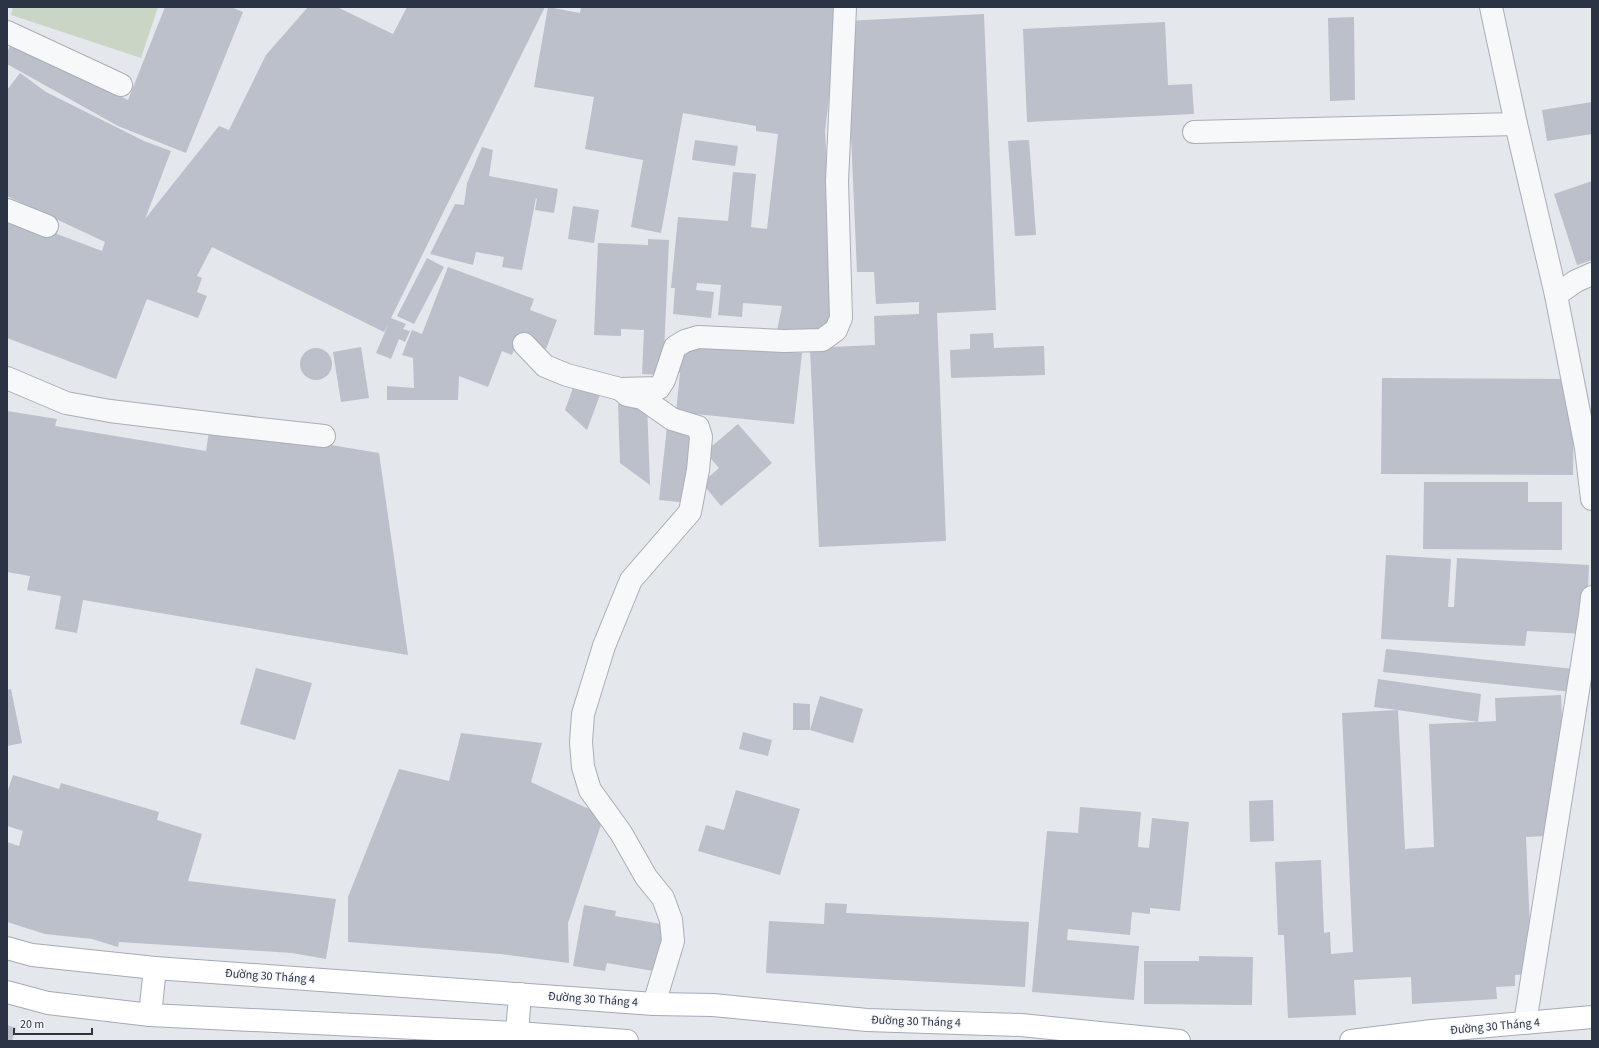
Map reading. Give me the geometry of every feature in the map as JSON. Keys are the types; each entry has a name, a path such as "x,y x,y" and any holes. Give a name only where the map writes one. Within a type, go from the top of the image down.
{"main road":[{"name":"Đường 30 Tháng 4","path":"7,948 32,955 155,968 654,1004 713,1005 867,1020 1021,1025 1179,1041"},
{"path":"150,1015 155,968"},
{"path":"7,992 48,1003 150,1015 518,1033 627,1041"},
{"path":"518,1033 520,994"},
{"name":"Đường 30 Tháng 4","path":"1351,1041 1432,1031 1526,1032 1592,1017"}],"street":[{"path":"524,344 545,366 567,375 620,389 659,388 664,380 675,347 685,341 698,337 784,341 822,340 836,330 841,318 837,181 845,7"},
{"path":"1491,7 1516,124 1556,295 1586,448 1592,499"},
{"path":"7,32 121,85"},
{"path":"1194,132 1516,124"},
{"path":"7,210 47,226"},
{"path":"1556,295 1576,281 1592,274"},
{"path":"7,378 66,403 110,411 324,436"},
{"path":"620,389 627,395 642,398 672,419 698,427 701,434 698,470 690,512 631,580 604,646 583,714 581,742 583,767 590,790 621,833 646,877 663,898 671,920 673,941 654,1004"},
{"path":"1526,1032 1592,597"}],"green space":[{"path":"13,7 158,7 141,58 11,15"}],"building":[{"path":"165,7 231,7 243,12 186,153 118,126 7,64 7,52 13,41 128,100"},
{"path":"308,7 337,7 393,34 407,7 545,7 391,318 406,324 403,329 410,331 405,342 399,339 391,359 376,353 388,325 384,332 212,247 197,276 202,278 197,292 207,296 198,318 147,299 116,379 7,338 7,215 102,251 105,242 7,196 7,90 20,73 46,92 144,141 171,151 145,219 219,126 229,130 266,55"},
{"path":"548,7 580,13 581,7 840,7 825,131 836,321 833,329 776,335 782,306 743,303 742,317 718,315 721,285 697,283 696,290 714,292 711,318 673,314 675,288 671,288 678,217 728,221 733,172 756,174 751,227 767,229 778,134 756,131 756,126 683,113 661,233 631,227 643,160 585,149 594,97 534,87"},
{"path":"984,14 996,310 937,313 946,541 819,547 810,348 875,345 874,316 919,314 919,302 876,304 874,272 857,272 846,21"},
{"path":"1354,17 1355,100 1330,101 1328,18"},
{"path":"1165,22 1168,85 1192,84 1194,114 1027,122 1023,29"},
{"path":"1592,102 1592,134 1547,141 1542,110"},
{"path":"695,140 738,146 735,166 692,160"},
{"path":"1029,140 1036,235 1015,236 1008,141"},
{"path":"482,147 493,150 489,176 558,189 554,213 535,210 536,198 522,270 502,267 504,257 476,252 473,265 430,254 455,204 464,205 467,183"},
{"path":"1592,181 1592,260 1577,265 1554,194"},
{"path":"573,206 599,210 594,243 568,239"},
{"path":"648,239 669,240 663,375 642,374 644,330 621,329 621,336 594,335 598,243 648,245"},
{"path":"427,258 444,267 414,324 397,316"},
{"path":"448,267 534,299 530,310 557,320 546,349 518,338 512,355 502,351 488,387 459,376 458,400 387,400 387,386 414,388 413,358 402,355 412,330 422,334"},
{"path":"993,333 994,348 1044,346 1045,375 951,378 950,350 970,349 970,334"},
{"path":"693,343 802,353 794,424 676,412 680,373 672,372"},
{"path":"361,347 369,398 341,402 333,352"},
{"path":"313,348 319,348 329,355 332,364 331,370 325,377 319,380 313,380 303,373 300,367 300,361 307,351"},
{"path":"1382,378 1570,379 1574,406 1573,475 1381,474"},
{"path":"574,385 600,395 587,430 565,410"},
{"path":"647,403 650,485 620,463 618,404"},
{"path":"7,411 57,419 55,426 206,451 210,425 379,453 408,655 83,600 77,633 55,629 61,596 27,590 30,576 7,572"},
{"path":"738,424 772,463 721,506 702,483 719,468 705,452"},
{"path":"667,427 697,430 689,503 659,500"},
{"path":"1424,482 1528,482 1528,502 1562,502 1562,550 1423,549"},
{"path":"1386,555 1451,559 1448,607 1454,607 1457,558 1589,565 1586,634 1527,631 1525,646 1381,639"},
{"path":"1386,649 1574,669 1572,692 1383,672"},
{"path":"256,668 312,683 295,740 240,724"},
{"path":"1378,679 1481,694 1478,722 1374,707"},
{"path":"11,689 22,743 7,746 7,690"},
{"path":"1561,695 1564,761 1554,762 1556,806 1548,807 1549,836 1526,837 1532,974 1515,975 1515,986 1496,987 1497,999 1412,1004 1411,977 1354,980 1356,1015 1288,1018 1284,935 1278,935 1275,862 1321,860 1324,933 1330,932 1331,954 1353,952 1342,713 1398,710 1405,849 1434,847 1429,724 1496,721 1495,698"},
{"path":"820,696 863,709 853,743 810,730"},
{"path":"793,703 810,704 810,730 793,730"},
{"path":"743,732 772,740 768,756 739,749"},
{"path":"461,733 542,743 531,782 604,816 568,923 569,963 500,954 348,942 348,897 399,769 449,781"},
{"path":"13,775 59,789 61,783 159,812 157,820 202,834 188,881 336,899 326,959 292,953 119,942 118,947 92,939 45,934 7,922 7,842 19,846 23,831 7,826 7,793"},
{"path":"736,790 800,809 780,875 698,851 706,825 724,830"},
{"path":"1273,800 1274,841 1250,842 1249,801"},
{"path":"1080,807 1141,812 1138,847 1149,848 1152,818 1189,822 1180,911 1150,908 1150,914 1132,912 1130,935 1068,929 1067,940 1139,946 1134,1000 1032,992 1047,831 1078,833"},
{"path":"825,903 847,904 846,913 1029,922 1025,987 766,973 769,921 824,924"},
{"path":"584,905 616,911 615,916 667,925 659,972 607,963 605,971 573,966"},
{"path":"1199,956 1253,957 1252,1005 1144,1004 1144,961 1199,961"},
{"path":"7,1025 16,1028 12,1041 7,1041"}]}
